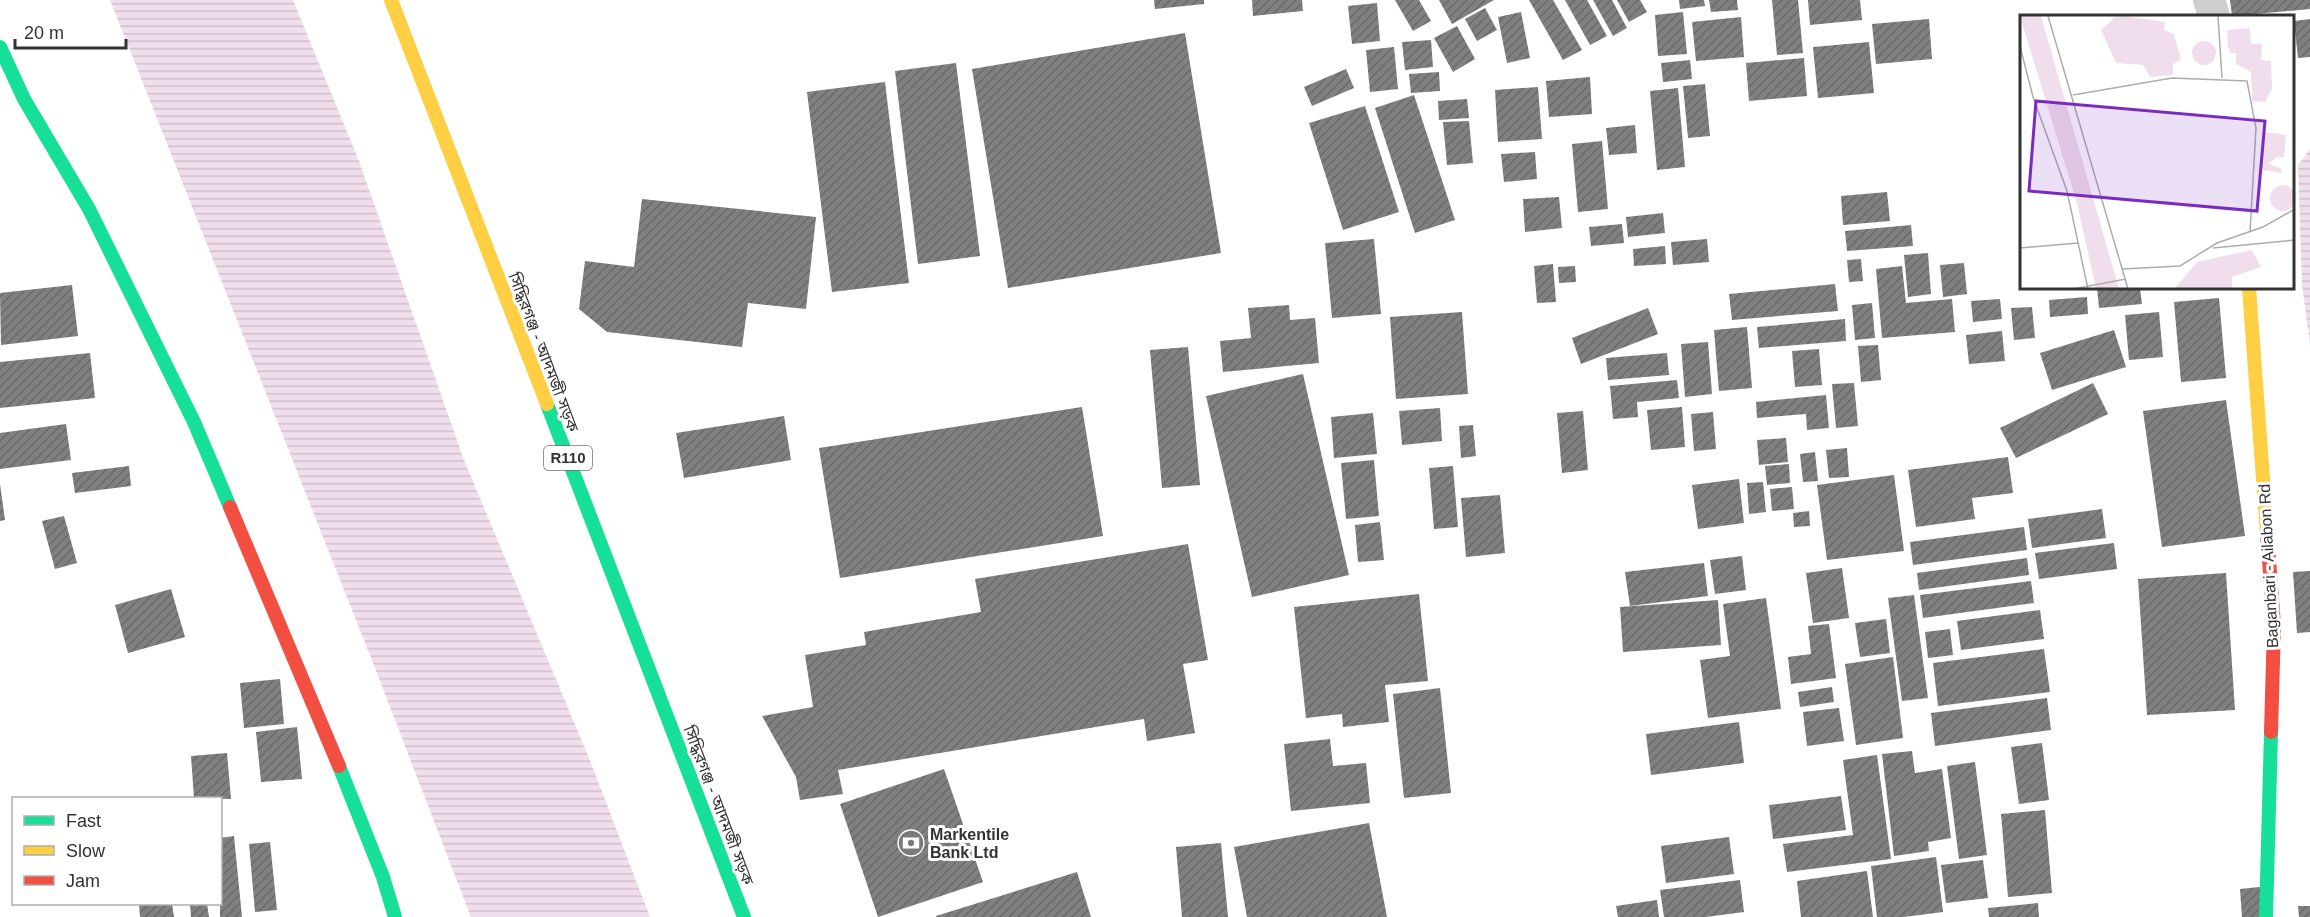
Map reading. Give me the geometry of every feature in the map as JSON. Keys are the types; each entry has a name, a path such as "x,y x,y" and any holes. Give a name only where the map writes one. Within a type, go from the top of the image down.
{"street":[{"name":"সিদ্ধিরগঞ্জ - আদমজী সড়ক","path":"391,0 744,917"},
{"path":"2209,0 2214,15"},
{"path":"0,47 24,99 88,209 194,423 326,732 383,877 395,917"},
{"name":"Baganbari - Ailabon Rd","path":"2249,290 2274,625 2266,917"}],"shaded area":[{"path":"110,0 293,0 359,161 464,460 589,758 650,917 471,917 375,668"},
{"path":"2310,149 2310,344 2302,285 2298,165"}],"building":[{"path":"1154,0 1204,0 1204,4 1155,9"},
{"path":"1252,0 1302,0 1303,11 1253,16"},
{"path":"1395,0 1419,0 1431,21 1413,31"},
{"path":"1439,0 1494,0 1452,24"},
{"path":"1529,0 1553,0 1582,50 1563,60"},
{"path":"1565,0 1587,0 1607,36 1590,45"},
{"path":"1593,0 1612,0 1627,28 1613,36"},
{"path":"1617,0 1640,0 1647,12 1629,22"},
{"path":"1679,0 1704,0 1705,6 1680,9"},
{"path":"1709,0 1737,0 1738,10 1711,12"},
{"path":"1772,0 1798,0 1803,53 1777,55"},
{"path":"1808,0 1860,0 1862,20 1810,25"},
{"path":"2230,0 2310,0 2310,9 2232,15"},
{"path":"1377,3 1380,41 1352,44 1348,6"},
{"path":"1485,8 1497,30 1477,41 1465,19"},
{"path":"1521,12 1530,58 1507,63 1498,17"},
{"path":"1683,12 1687,54 1658,56 1655,15"},
{"path":"1741,17 1744,57 1696,61 1692,22"},
{"path":"1929,19 1932,59 1876,64 1872,24"},
{"path":"2310,19 2310,57 2298,58 2295,21"},
{"path":"1457,26 1475,59 1453,72 1434,38"},
{"path":"1185,33 1221,253 1008,288 972,69"},
{"path":"1431,40 1433,67 1405,70 1402,42"},
{"path":"1869,42 1874,93 1818,98 1813,47"},
{"path":"1394,47 1398,89 1370,92 1366,50"},
{"path":"1804,58 1807,96 1749,101 1746,63"},
{"path":"1690,60 1692,79 1663,82 1661,63"},
{"path":"956,63 980,256 918,264 895,71"},
{"path":"1346,69 1354,88 1312,106 1304,87"},
{"path":"1439,72 1440,91 1411,93 1409,74"},
{"path":"1590,77 1592,114 1549,117 1546,81"},
{"path":"885,82 909,283 832,292 807,92"},
{"path":"1705,84 1710,136 1688,138 1683,86"},
{"path":"1538,87 1542,139 1498,142 1495,90"},
{"path":"1678,88 1685,167 1657,170 1650,91"},
{"path":"1414,95 1455,220 1415,233 1375,108"},
{"path":"1467,99 1469,118 1439,120 1438,101"},
{"path":"1365,106 1399,212 1343,230 1309,123"},
{"path":"1469,121 1473,163 1447,165 1443,122"},
{"path":"1635,125 1637,153 1609,155 1606,128"},
{"path":"1602,141 1608,209 1578,212 1572,144"},
{"path":"1535,152 1537,179 1504,182 1501,154"},
{"path":"1887,192 1890,221 1843,225 1841,196"},
{"path":"1559,197 1562,228 1525,232 1523,199"},
{"path":"642,199 816,217 806,309 748,303 742,347 607,332 579,309 585,261 634,267"},
{"path":"1663,213 1665,233 1628,237 1626,217"},
{"path":"1622,224 1624,243 1591,246 1589,227"},
{"path":"1911,225 1913,246 1847,251 1845,231"},
{"path":"1374,239 1381,314 1332,318 1325,243"},
{"path":"1707,239 1709,262 1673,265 1671,242"},
{"path":"1665,246 1666,264 1634,266 1633,249"},
{"path":"1928,253 1931,294 1908,297 1904,255"},
{"path":"1861,259 1863,281 1849,282 1847,260"},
{"path":"1964,263 1967,294 1943,297 1940,265"},
{"path":"1553,264 1556,302 1537,303 1534,266"},
{"path":"1575,266 1576,282 1559,283 1558,267"},
{"path":"1902,266 1906,303 1952,299 1955,332 1882,338 1876,269"},
{"path":"1835,284 1838,311 1732,320 1729,294"},
{"path":"72,285 78,336 1,345 0,293"},
{"path":"2097,290 2140,290 2142,304 2099,308"},
{"path":"2087,297 2088,314 2050,317 2049,300"},
{"path":"2219,298 2226,378 2181,382 2174,302"},
{"path":"2000,299 2002,319 1973,322 1971,301"},
{"path":"1872,303 1875,338 1855,340 1852,305"},
{"path":"1289,305 1290,320 1315,318 1319,363 1223,372 1220,341 1251,338 1248,308"},
{"path":"2032,307 2035,338 2014,340 2011,308"},
{"path":"1648,308 1658,334 1581,364 1572,338"},
{"path":"1462,312 1468,394 1396,399 1390,317"},
{"path":"2159,312 2163,357 2129,360 2125,315"},
{"path":"1845,319 1846,341 1759,348 1757,327"},
{"path":"1747,327 1752,388 1719,391 1714,330"},
{"path":"2114,330 2126,367 2052,390 2040,353"},
{"path":"2002,331 2005,361 1969,364 1966,335"},
{"path":"1708,342 1712,394 1685,397 1681,344"},
{"path":"1878,345 1881,380 1861,382 1858,346"},
{"path":"1188,347 1200,485 1162,488 1150,350"},
{"path":"1819,349 1822,385 1795,387 1792,351"},
{"path":"90,353 95,398 0,408 0,362"},
{"path":"1667,353 1669,375 1608,380 1606,358"},
{"path":"1303,374 1349,575 1252,597 1206,396"},
{"path":"1677,380 1679,398 1637,402 1638,417 1613,419 1610,386"},
{"path":"1854,383 1858,426 1836,428 1832,384"},
{"path":"2093,383 2108,414 2016,458 2000,428"},
{"path":"1826,395 1829,428 1807,430 1806,414 1757,418 1756,402"},
{"path":"2226,400 2245,536 2162,547 2143,411"},
{"path":"1082,407 1103,536 840,578 819,448"},
{"path":"1682,407 1685,447 1651,450 1647,410"},
{"path":"1440,408 1442,441 1402,445 1399,411"},
{"path":"1583,411 1588,470 1562,473 1557,413"},
{"path":"1713,412 1716,449 1694,451 1691,414"},
{"path":"1373,413 1377,454 1334,458 1331,417"},
{"path":"784,416 791,460 684,478 676,433"},
{"path":"66,424 71,460 0,469 0,433"},
{"path":"1473,425 1476,456 1461,458 1459,426"},
{"path":"1786,438 1788,462 1759,465 1757,440"},
{"path":"1847,448 1849,477 1829,478 1826,450"},
{"path":"1815,452 1818,481 1803,482 1800,454"},
{"path":"2008,457 2013,493 1972,498 1975,519 1916,527 1908,470"},
{"path":"1374,460 1379,516 1346,519 1341,463"},
{"path":"1789,464 1790,483 1767,485 1765,466"},
{"path":"129,466 131,486 75,493 72,473"},
{"path":"1453,466 1458,527 1434,529 1429,468"},
{"path":"1894,475 1904,551 1827,560 1817,485"},
{"path":"1739,479 1744,523 1698,529 1692,485"},
{"path":"1763,482 1766,512 1749,514 1747,483"},
{"path":"0,484 5,520 0,521"},
{"path":"1792,487 1794,509 1772,511 1770,489"},
{"path":"1500,495 1505,553 1466,557 1461,498"},
{"path":"2102,509 2106,538 2032,548 2028,519"},
{"path":"1809,511 1810,526 1794,527 1793,513"},
{"path":"64,516 77,563 55,569 42,521"},
{"path":"1380,522 1384,560 1358,562 1355,525"},
{"path":"2024,527 2027,550 1913,565 1910,542"},
{"path":"2114,543 2117,569 2039,579 2035,553"},
{"path":"1188,544 1208,660 1183,664 1195,733 1147,741 1144,719 838,770 843,794 800,800 796,777 762,716 813,707 805,655 866,645 864,632 981,612 975,579"},
{"path":"1742,556 1746,590 1715,594 1710,560"},
{"path":"2027,558 2029,575 1919,590 1917,573"},
{"path":"1704,563 1708,596 1630,606 1625,572"},
{"path":"1842,568 1849,618 1813,623 1806,573"},
{"path":"2310,571 2310,632 2297,633 2293,572"},
{"path":"2226,573 2235,710 2147,715 2138,579"},
{"path":"2031,581 2034,603 1923,618 1920,595"},
{"path":"171,589 185,637 128,653 115,605"},
{"path":"1419,594 1428,681 1385,685 1389,722 1343,727 1342,714 1306,718 1294,607"},
{"path":"1914,595 1928,698 1902,701 1888,598"},
{"path":"1766,598 1781,709 1708,718 1700,660 1730,656 1723,604"},
{"path":"1718,600 1721,645 1623,652 1620,607"},
{"path":"2040,610 2044,639 1961,650 1957,621"},
{"path":"1886,619 1890,653 1860,657 1855,623"},
{"path":"1829,624 1836,678 1791,684 1788,657 1811,654 1808,626"},
{"path":"1950,629 1953,655 1928,658 1925,632"},
{"path":"2044,649 2050,692 1938,706 1933,663"},
{"path":"1893,657 1903,738 1856,745 1845,664"},
{"path":"280,679 284,724 244,728 240,683"},
{"path":"1832,687 1834,702 1800,707 1798,692"},
{"path":"1440,688 1451,793 1404,798 1393,694"},
{"path":"2047,698 2051,730 1935,746 1931,713"},
{"path":"1839,708 1844,741 1807,746 1803,712"},
{"path":"1739,722 1744,763 1651,775 1646,734"},
{"path":"297,727 302,779 261,782 256,732"},
{"path":"1330,739 1333,766 1366,763 1370,803 1291,811 1284,744"},
{"path":"2042,743 2049,800 2019,804 2011,747"},
{"path":"1912,751 1915,773 1942,769 1951,838 1928,842 1929,851 1894,856 1882,754"},
{"path":"227,753 231,799 194,797 191,756"},
{"path":"1877,755 1891,859 1787,872 1783,844 1853,835 1843,760"},
{"path":"1975,762 1987,855 1959,859 1947,766"},
{"name":"Markentile Bank Ltd","path":"944,769 983,882 878,917 840,804"},
{"path":"1841,796 1846,830 1773,839 1769,805"},
{"path":"2045,810 2052,893 2008,897 2001,814"},
{"path":"1369,823 1387,917 1247,917 1234,847"},
{"path":"234,836 242,917 220,917 222,838"},
{"path":"1729,837 1734,874 1666,883 1661,846"},
{"path":"270,842 277,910 255,912 249,844"},
{"path":"1221,843 1228,917 1182,917 1176,847"},
{"path":"1936,857 1943,912 1904,917 1877,917 1871,866"},
{"path":"1983,860 1988,898 1946,903 1941,865"},
{"path":"1867,871 1873,917 1801,917 1797,881"},
{"path":"1077,872 1091,917 936,917 936,916"},
{"path":"1740,880 1744,912 1706,917 1664,917 1660,890"},
{"path":"2269,886 2271,917 2242,917 2240,889"},
{"path":"1657,900 1659,917 1618,917 1616,906"},
{"path":"2038,903 2039,917 1989,917 1988,908"},
{"path":"139,905 172,905 174,917 140,917"},
{"path":"190,905 207,905 209,917 191,917"},
{"path":"2298,906 2310,906 2310,917 2299,917"}],"traffic: fast":[{"path":"0,47 24,99 89,209 194,422 230,507"},
{"path":"547,404 744,917"},
{"path":"2266,917 2271,732"},
{"path":"339,766 383,877 395,917"}],"traffic: slow":[{"path":"391,0 547,404"},
{"path":"2249,290 2267,534"}],"traffic: jam":[{"path":"230,507 339,766"},
{"path":"2267,534 2274,625 2271,732"}],"place":[{"name":"Markentile Bank Ltd","path":"911,843"}]}
